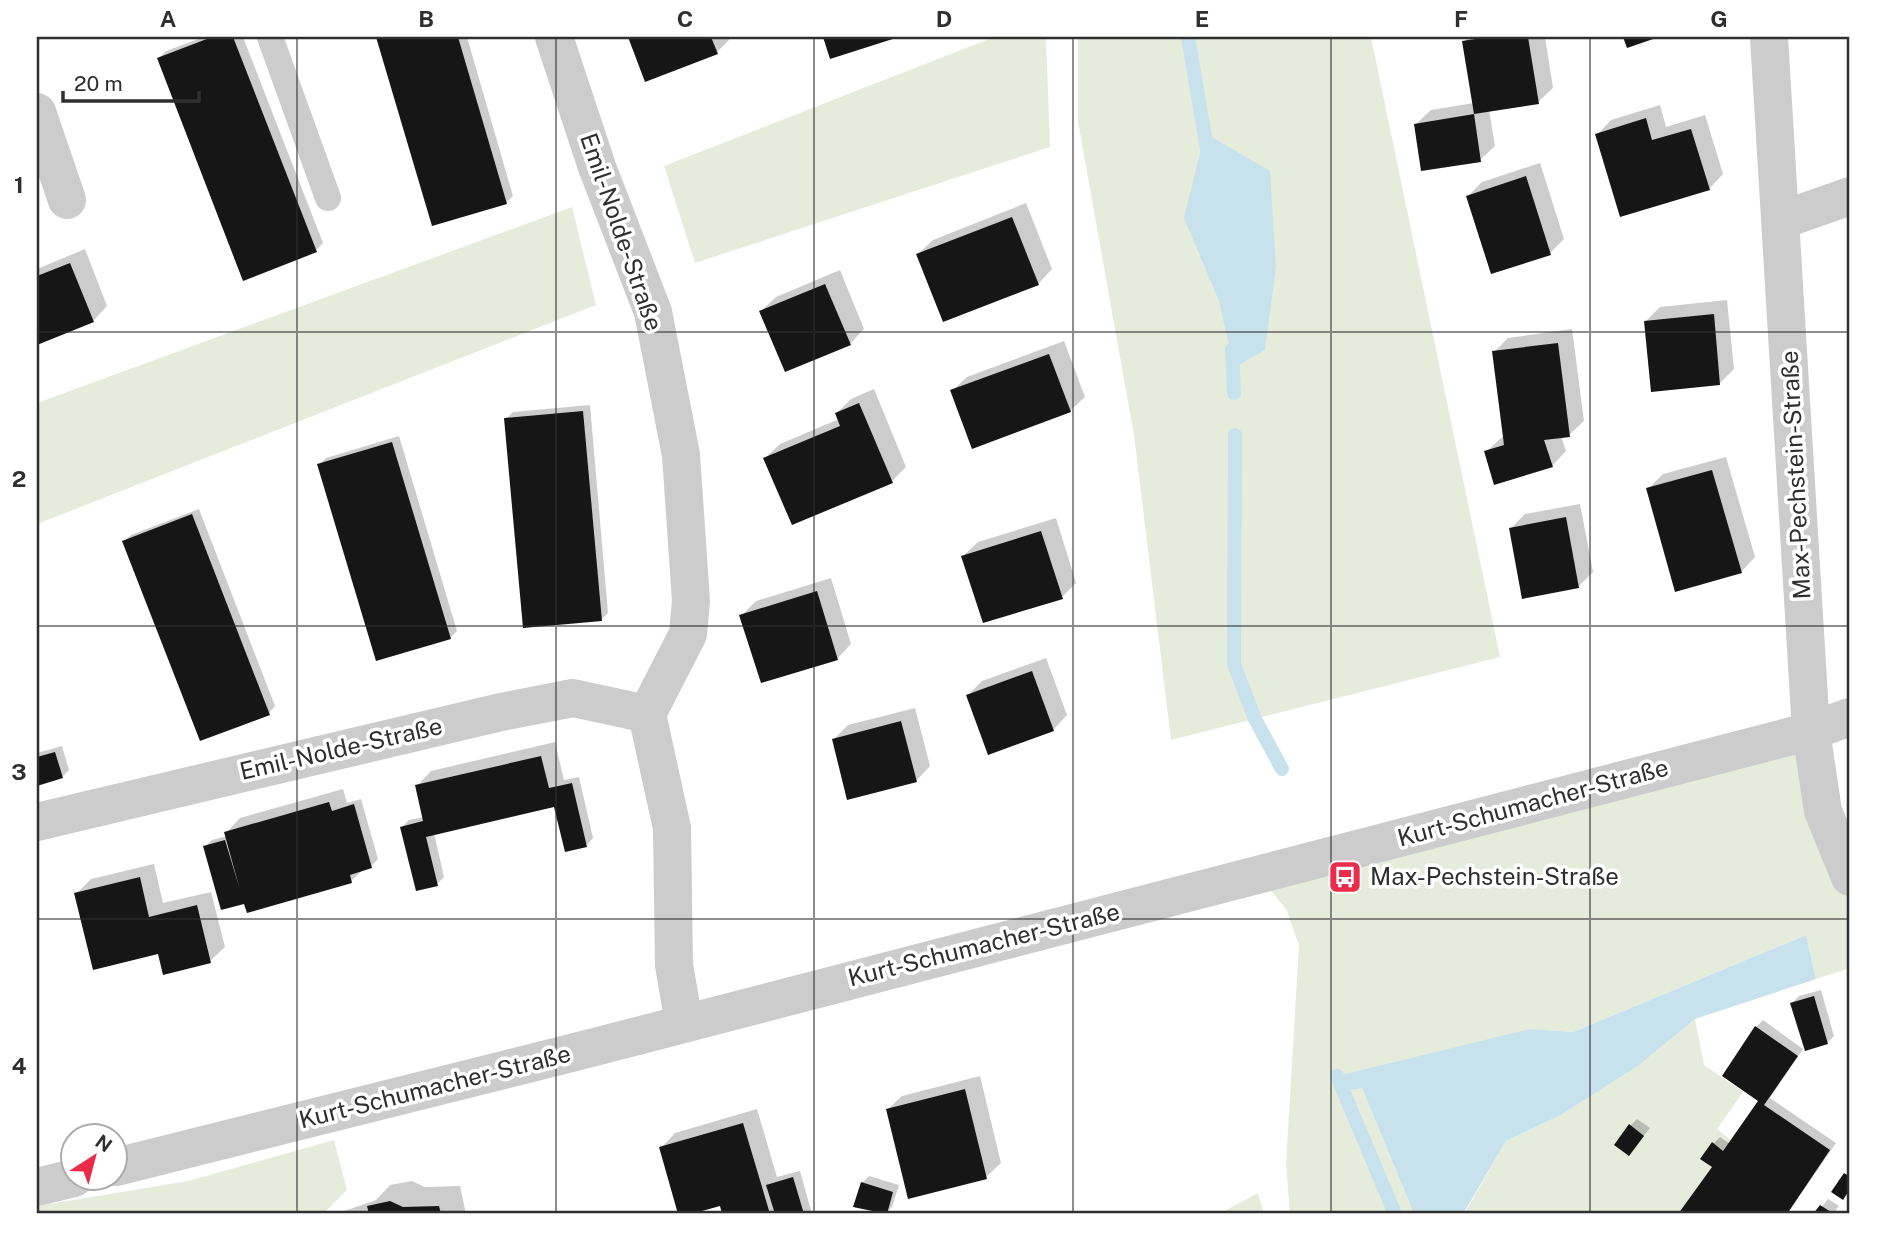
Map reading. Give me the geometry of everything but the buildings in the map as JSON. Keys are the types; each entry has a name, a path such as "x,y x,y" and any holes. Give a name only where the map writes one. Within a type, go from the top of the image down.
{"street":[{"name":"Emil-Nolde-Straße","path":"37,822 501,712 573,698 647,714 688,634 691,601 681,455 653,312 597,167 554,37"},
{"name":"Max-Pechstein-Straße","path":"1769,37 1811,731 1823,811 1850,877"},
{"path":"37,112 67,200"},
{"path":"1782,220 1850,196"},
{"path":"647,714 672,828 674,965 684,1023"},
{"name":"Kurt-Schumacher-Straße","path":"130,1163 1811,731 1850,717"},
{"path":"37,1187 60,1181"}],"lane":[{"path":"270,37 328,198"}],"green space":[{"path":"994,37 1046,37 1050,147 695,263 664,166"},
{"path":"1078,37 1371,37 1500,657 1171,740 1134,435 1078,122"},
{"path":"572,207 596,305 37,524 37,403"},
{"path":"1811,731 1850,877 1850,968 1816,979 1806,935 1573,1032 1530,1029 1362,1088 1414,1214 1290,1214 1286,1164 1299,945 1286,909 1257,874"},
{"path":"1695,1019 1704,1065 1743,1092 1717,1129 1731,1140 1723,1151 1711,1143 1701,1159 1712,1167 1678,1214 1464,1214 1506,1141 1561,1115 1638,1066"},
{"path":"334,1140 347,1190 323,1214 37,1214 37,1206 188,1181"},
{"path":"1258,1193 1264,1214 1219,1214"}],"water":[{"path":"1205,133 1270,171 1276,267 1265,350 1234,368 1219,301 1184,218"},
{"path":"1806,935 1816,979 1695,1019 1638,1066 1561,1115 1506,1141 1463,1214 1414,1214 1362,1088 1344,1091 1337,1076 1530,1029 1573,1032"}],"waterway":[{"path":"1188,37 1207,149"},
{"path":"1232,350 1234,393"},
{"path":"1235,435 1234,664 1255,719 1282,769"},
{"path":"1337,1076 1395,1214"}],"place":[{"name":"Max-Pechstein-Straße","path":"1345,877"}]}
